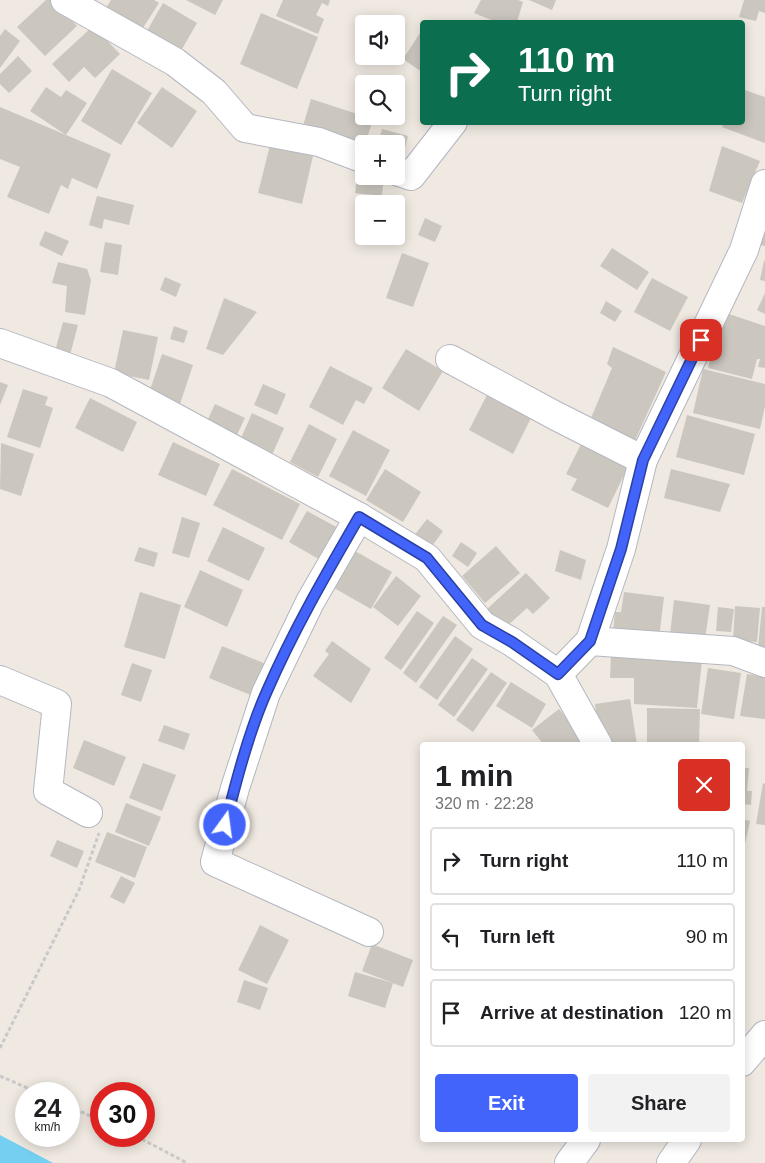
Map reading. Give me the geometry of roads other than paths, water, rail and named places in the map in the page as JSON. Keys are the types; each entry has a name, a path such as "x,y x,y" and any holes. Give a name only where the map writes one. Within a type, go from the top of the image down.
{"street":[{"path":"65,0 175,62 214,92 245,128 319,142 355,156"},
{"path":"405,174 411,176 450,125"},
{"path":"558,674 590,641 621,549 643,460 744,250 765,184"},
{"path":"0,343 111,383 359,517 427,558 482,625 512,642 558,674 596,742"},
{"path":"450,359 643,460"},
{"path":"359,517 310,602 266,693 234,788 215,862 369,932"},
{"path":"590,641 733,650 765,663"},
{"path":"0,680 57,704 48,791 88,813"},
{"path":"745,1058 765,1035"},
{"path":"569,1163 585,1142"},
{"path":"671,1163 686,1142"}],"water":[{"path":"0,1135 15,1143 15,1147 23,1147 53,1163 0,1163"}]}
